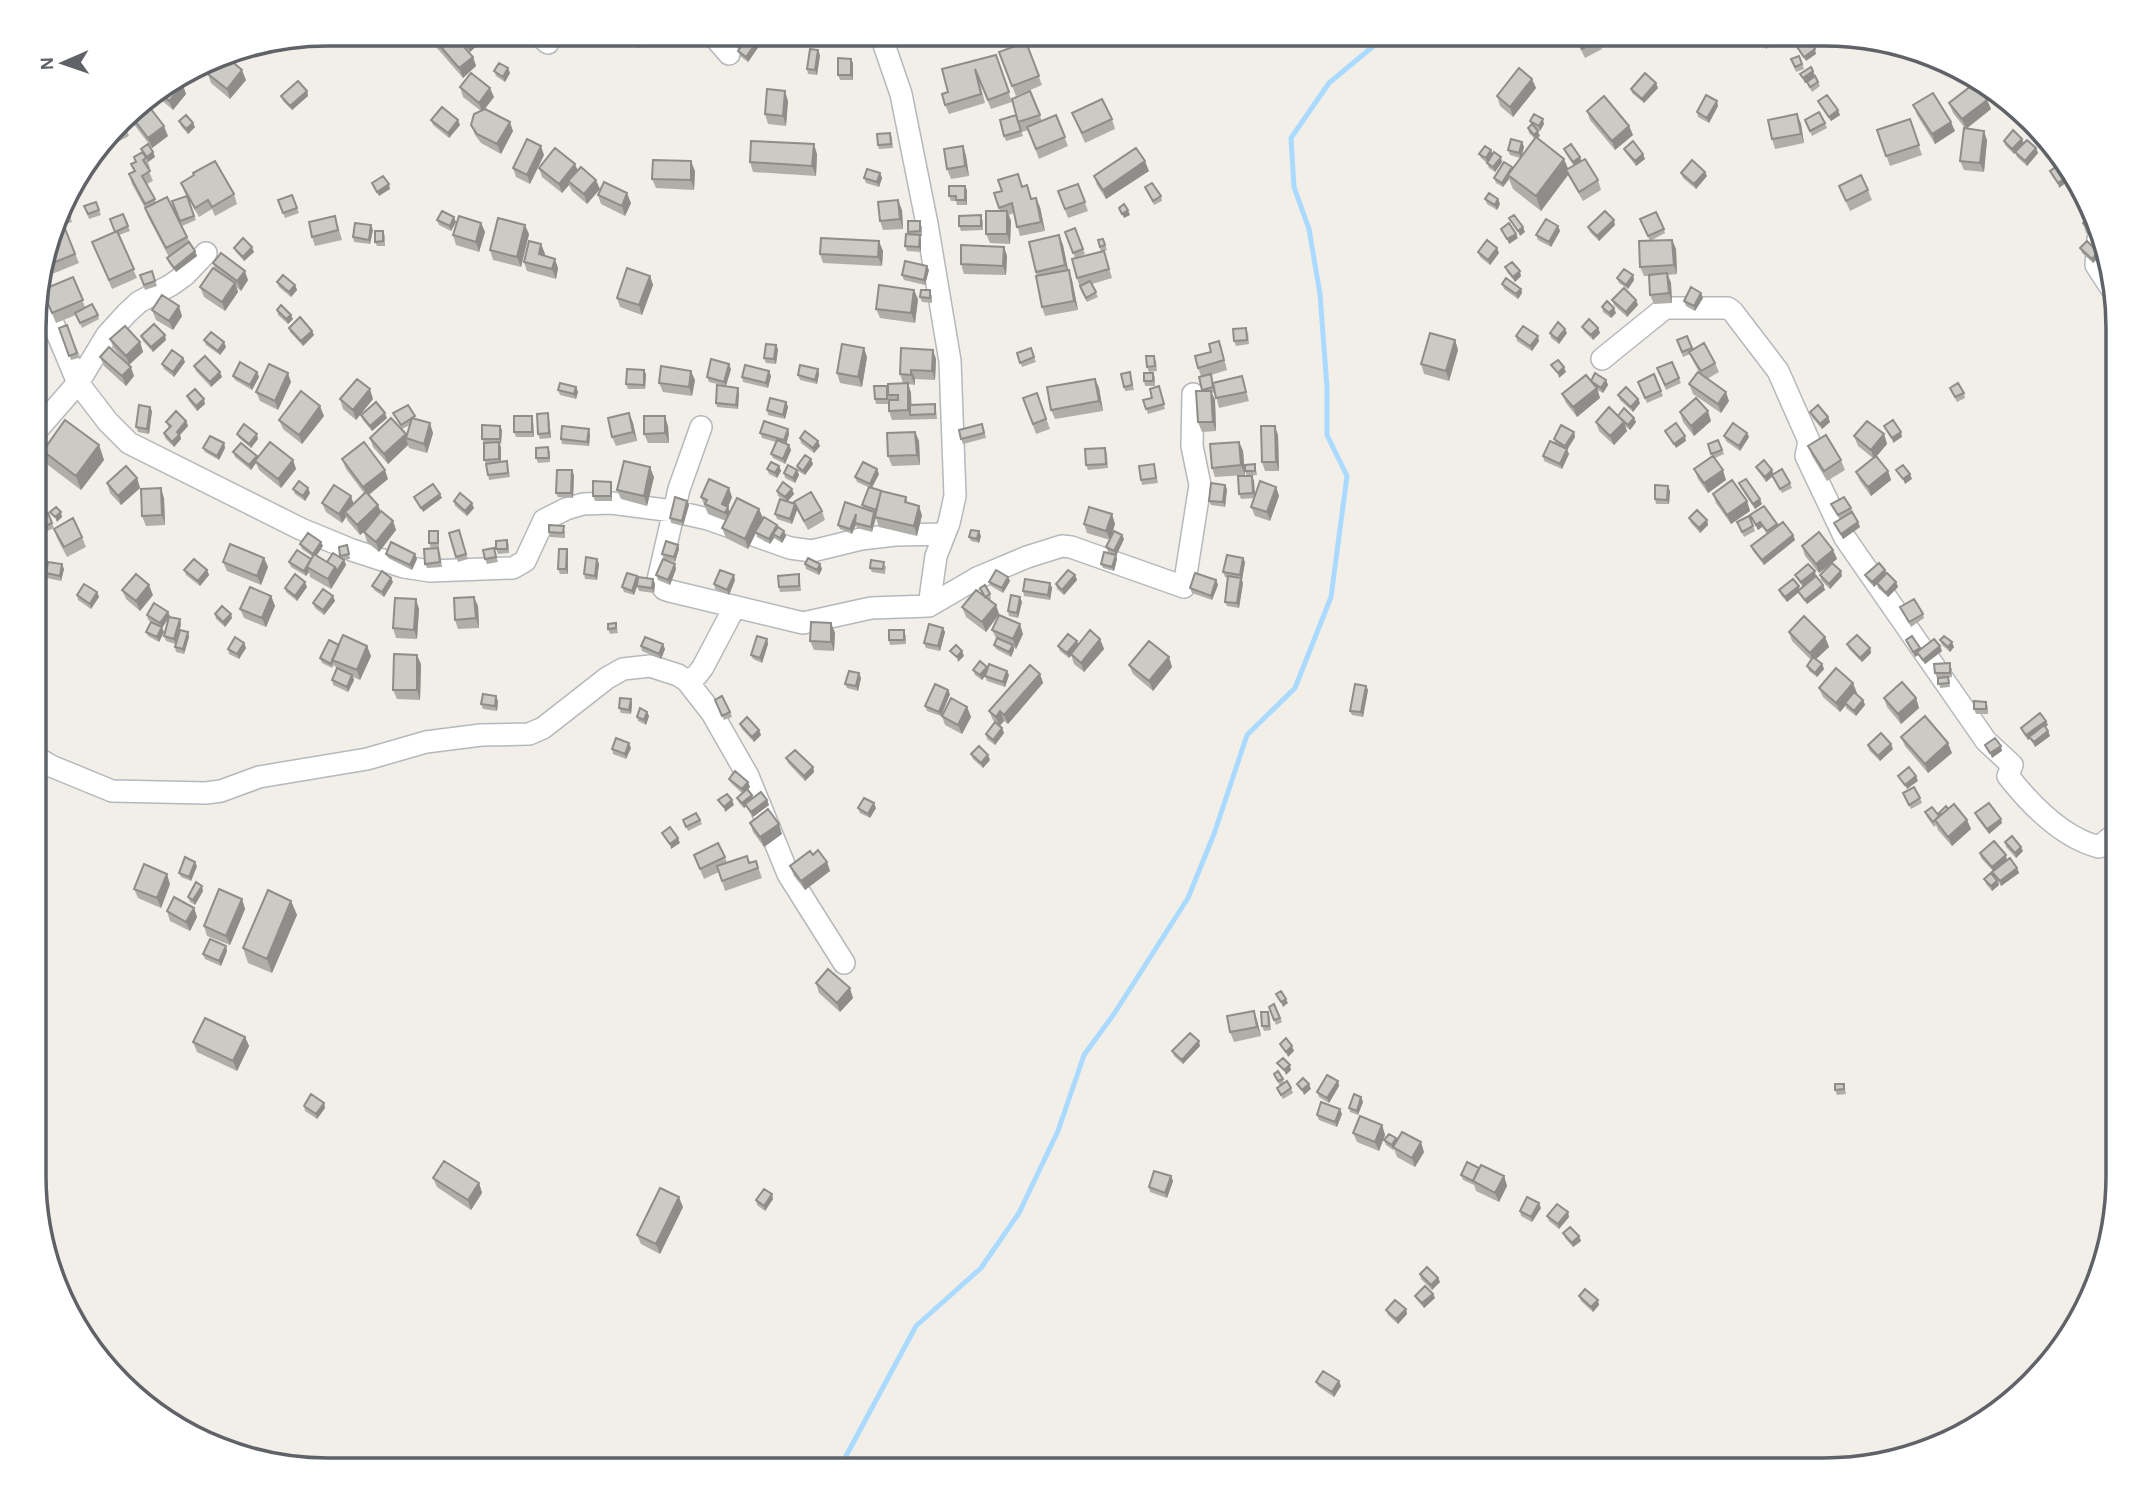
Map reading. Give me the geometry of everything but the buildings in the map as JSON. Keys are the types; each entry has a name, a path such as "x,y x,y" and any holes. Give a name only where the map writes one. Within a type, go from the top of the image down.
{"street":[{"path":"722,46 729,54"},
{"path":"884,46 901,94 927,224 950,361 955,496 953,511 936,556 929,606"},
{"path":"46,420 78,383 107,335 127,313 139,302 185,275 206,253"},
{"path":"46,307 78,383 108,422 129,443 301,529 404,567 430,571 513,568 525,561 544,520 583,504 611,503 673,511 708,519 790,548 812,551 861,539 944,534"},
{"path":"1602,359 1665,308 1727,308 1733,312 1778,371 1809,441 1806,456 1845,538 1986,741 2012,765 2008,776 2026,798 2070,835 2099,847 2106,841"},
{"path":"701,427 673,511 658,580 670,591 803,623 871,608 929,606 977,578 1062,546 1184,587 1200,485 1192,446 1193,394"},
{"path":"687,681 703,667 734,608"},
{"path":"46,763 112,791 206,793 267,775 356,761 426,742 481,735 529,734 543,729 622,669 650,666 678,675 687,681 712,713 748,776 788,874 844,963"}],"waterway":[{"path":"845,1458 916,1326 981,1268 1019,1213 1058,1131 1084,1055 1114,1014 1188,898 1214,834 1247,735 1295,688 1331,597 1347,476 1327,435 1327,388 1320,294 1309,229 1294,187 1291,138 1329,83 1374,46"}]}
